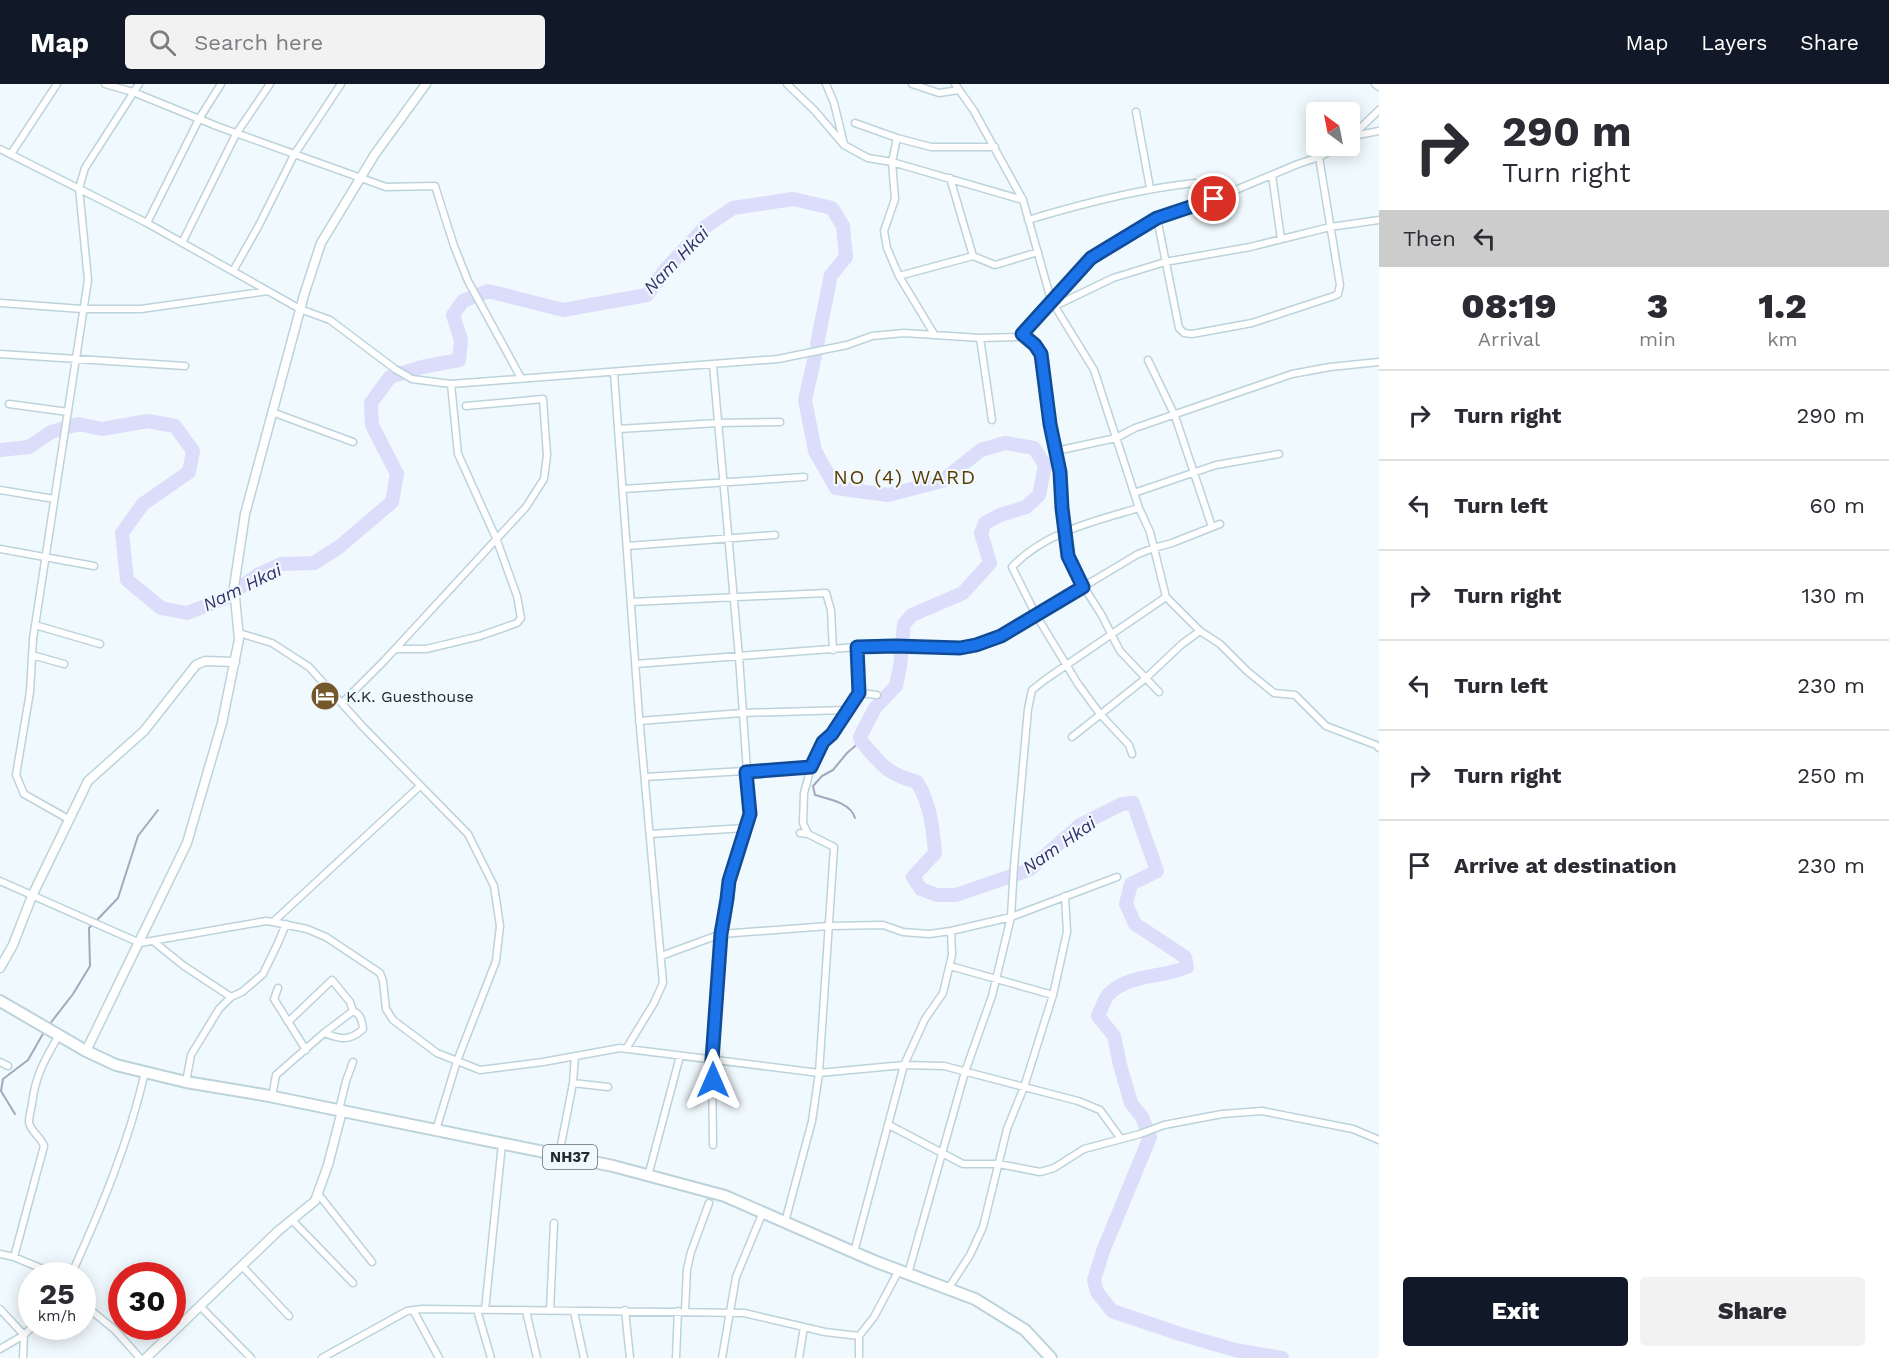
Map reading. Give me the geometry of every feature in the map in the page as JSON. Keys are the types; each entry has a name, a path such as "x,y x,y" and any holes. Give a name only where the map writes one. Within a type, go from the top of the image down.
{"highway":[{"name":"NH37","path":"0,1002 86,1051 116,1065 186,1082 272,1096 559,1155 725,1196 854,1252 975,1299 1025,1330 1051,1358"}],"main road":[{"path":"86,1051 187,843 222,723 239,639 234,587 245,514 300,309 321,243 375,154 426,84"},
{"path":"0,968 13,945 32,896 88,781 144,731 196,665 205,661 235,662"},
{"path":"146,1358 242,1266 310,1206 319,1195 340,1110"}],"street":[{"path":"12,154 57,84"},
{"path":"105,84 133,92 236,134 360,179 386,187 435,186 468,281 521,378"},
{"path":"70,820 24,794 16,775 30,692 35,625 88,280 79,188 86,168 139,84"},
{"path":"147,223 199,119 221,84"},
{"path":"182,243 236,134 270,84"},
{"path":"233,271 294,155 341,84"},
{"path":"787,84 844,145 868,158 892,162 1023,200"},
{"path":"826,84 834,103 844,145"},
{"path":"912,84 939,93 957,86 974,111 1023,200 1053,303 1094,370 1154,548 1166,597 1200,631 1220,644 1247,671 1274,693 1295,695 1326,726 1379,748"},
{"path":"1375,84 1379,87"},
{"path":"1360,128 1379,110"},
{"path":"1136,112 1150,188"},
{"path":"855,123 931,147 994,147"},
{"path":"1360,135 1379,131"},
{"path":"897,138 892,162 895,198 884,231 887,248 900,276 934,334"},
{"path":"0,148 147,223 300,309 330,320 395,369 412,379 451,384 778,360 847,345 872,336 904,333 1009,339 1022,334 1053,303 1091,258 1157,218 1214,199 1319,157 1340,285 1338,294 1252,323 1192,334 1184,333 1179,328 1157,218"},
{"path":"1272,175 1281,239"},
{"path":"950,178 973,256"},
{"path":"1028,220 1093,200 1150,188 1196,183"},
{"path":"1053,303 1113,278 1165,262 1250,247 1330,226 1379,220"},
{"path":"900,276 973,256 995,265 1038,252"},
{"path":"1,303 82,309 141,309 268,291"},
{"path":"1022,334 1035,345 1041,354 1060,472 1068,556 1120,651 1159,692"},
{"path":"980,338 992,420"},
{"path":"0,354 185,366"},
{"path":"1148,360 1175,416 1212,527"},
{"path":"1056,451 1116,438 1135,429 1292,375 1330,367 1379,362"},
{"path":"713,365 739,657 750,814 729,881 721,934 712,1060 713,1145"},
{"path":"614,373 639,721 663,983 654,1003 626,1049"},
{"path":"396,649 426,649 480,636 517,623 521,618 517,596 496,538 458,454 451,384"},
{"path":"342,703 396,649 525,507 544,479 547,455 543,399 466,406"},
{"path":"9,404 68,412"},
{"path":"272,412 353,442"},
{"path":"618,429 780,422"},
{"path":"1134,493 1216,465 1279,454"},
{"path":"623,489 804,477"},
{"path":"0,490 54,499"},
{"path":"1132,754 1128,745 1101,714 1066,665 1036,615 1012,567 1022,556 1065,531 1140,508"},
{"path":"635,664 857,647 960,648 976,645 1001,636 1138,554 1220,524"},
{"path":"627,546 775,535"},
{"path":"0,549 94,566"},
{"path":"631,602 826,593 831,610 833,650"},
{"path":"859,1358 859,1336 903,1272 996,978 1011,917 1028,709 1032,690 1166,597"},
{"path":"35,625 100,644"},
{"path":"1072,737 1200,631"},
{"path":"239,633 272,643 309,667 364,728 468,834 494,886 500,926 496,961 457,1061 436,1130"},
{"path":"808,834 803,823 804,793 811,767 823,742 832,734 859,693 857,647"},
{"path":"32,654 64,664"},
{"path":"859,693 878,695"},
{"path":"639,721 742,713 846,710"},
{"path":"645,777 811,767"},
{"path":"273,922 420,786"},
{"path":"650,834 746,828"},
{"path":"785,1222 813,1121 819,1073 834,848 808,834 800,833"},
{"path":"661,956 721,934 829,926 883,925 903,932 929,934 951,931 1011,917 1117,877"},
{"path":"0,881 140,943 266,921 286,924 326,937 380,973 389,1015 437,1053 480,1070 626,1049 819,1073 904,1065 944,1066 1078,1101 1100,1110 1121,1139"},
{"path":"948,1288 970,1256 982,1227 1007,1129 1024,1087 1053,995 1067,932 1065,896"},
{"path":"186,1082 191,1055 219,1009 262,974 286,924"},
{"path":"854,1252 904,1065 925,1019 943,993 952,955 951,931"},
{"path":"153,941 184,966 231,997"},
{"path":"950,966 1053,995"},
{"path":"288,1022 332,980 350,1002 353,1011 357,1012 361,1018 363,1029 350,1039 324,1033"},
{"path":"278,988 274,999 306,1050"},
{"path":"272,1096 276,1075 353,1011"},
{"path":"14,1257 44,1146 29,1123 34,1088 41,1065 59,1034"},
{"path":"559,1155 573,1083 575,1056"},
{"path":"648,1176 680,1056"},
{"path":"0,1062 8,1066"},
{"path":"340,1110 353,1062"},
{"path":"77,1262 135,1116 145,1072"},
{"path":"573,1083 608,1087"},
{"path":"888,1125 963,1164 999,1164 1040,1172 1054,1168 1084,1149 1164,1125 1222,1114 1262,1112 1353,1129 1379,1140"},
{"path":"492,1358 481,1310 502,1144"},
{"path":"319,1195 372,1262"},
{"path":"685,1311 687,1269 709,1203"},
{"path":"722,1358 736,1277 763,1212"},
{"path":"292,1220 353,1283"},
{"path":"550,1311 554,1223"},
{"path":"0,1254 26,1262"},
{"path":"242,1266 289,1316"},
{"path":"200,1306 251,1358"},
{"path":"0,1309 18,1328"},
{"path":"413,1310 439,1358"},
{"path":"322,1358 407,1311 413,1310 729,1312 744,1313 825,1332 859,1336"},
{"path":"626,1310 630,1358"},
{"path":"526,1311 537,1358"},
{"path":"676,1358 678,1311"},
{"path":"574,1312 584,1358"},
{"path":"96,1314 115,1330 140,1358"},
{"path":"799,1358 804,1327"},
{"path":"0,1349 18,1338"},
{"path":"23,1358 24,1340"}],"waterway":[{"name":"Nam Hkai","path":"0,450 29,447 51,432 79,424 102,429 148,421 175,426 193,451 189,472 143,504 122,533 127,580 161,608 187,613 226,598 259,574 281,564 314,563 339,547 392,502 397,474 372,425 371,403 390,377 422,367 459,360 461,340 453,315 463,301 488,291 563,310 647,295 666,269 705,227 733,208 793,199 832,208 843,226 846,257 831,275 817,344"},
{"name":"Nam Hkai","path":"815,356 805,400 815,451 836,488 888,495 942,481 981,450 1005,443 1034,448 1045,465 1039,495 1026,507 1000,515 985,523 981,533 990,563 963,593 912,615 904,624 896,686 875,708 860,737 861,741 885,767 917,782 925,798 935,853 913,877 921,889 937,895 956,895 1029,870 1080,825 1122,804 1133,803 1157,871 1131,884 1126,904 1135,924 1185,957 1187,967 1125,983 1108,995 1098,1016 1114,1036 1131,1103 1142,1117 1150,1137 1103,1251 1094,1280 1097,1292 1112,1311 1235,1350 1282,1358"},
{"path":"855,818 844,805 815,795 813,786 822,776 833,770 861,741"},
{"path":"96,921 118,898 138,836 158,810"},
{"path":"49,1025 73,994 90,966 89,928 92,925"},
{"path":"15,1114 1,1091 3,1079 28,1060 44,1032"}],"place":[{"name":"K.K. Guesthouse","path":"325,696"}],"district":[{"name":"NO (4) WARD","path":"905,477"}],"route":[{"path":"713,1080 712,1060 721,934 729,881 750,814 746,772 811,767 823,742 832,734 859,693 857,647 960,648 976,645 1001,636 1083,587 1068,556 1060,472 1050,424 1041,354 1035,345 1022,334 1091,258 1157,218 1214,199"}]}
